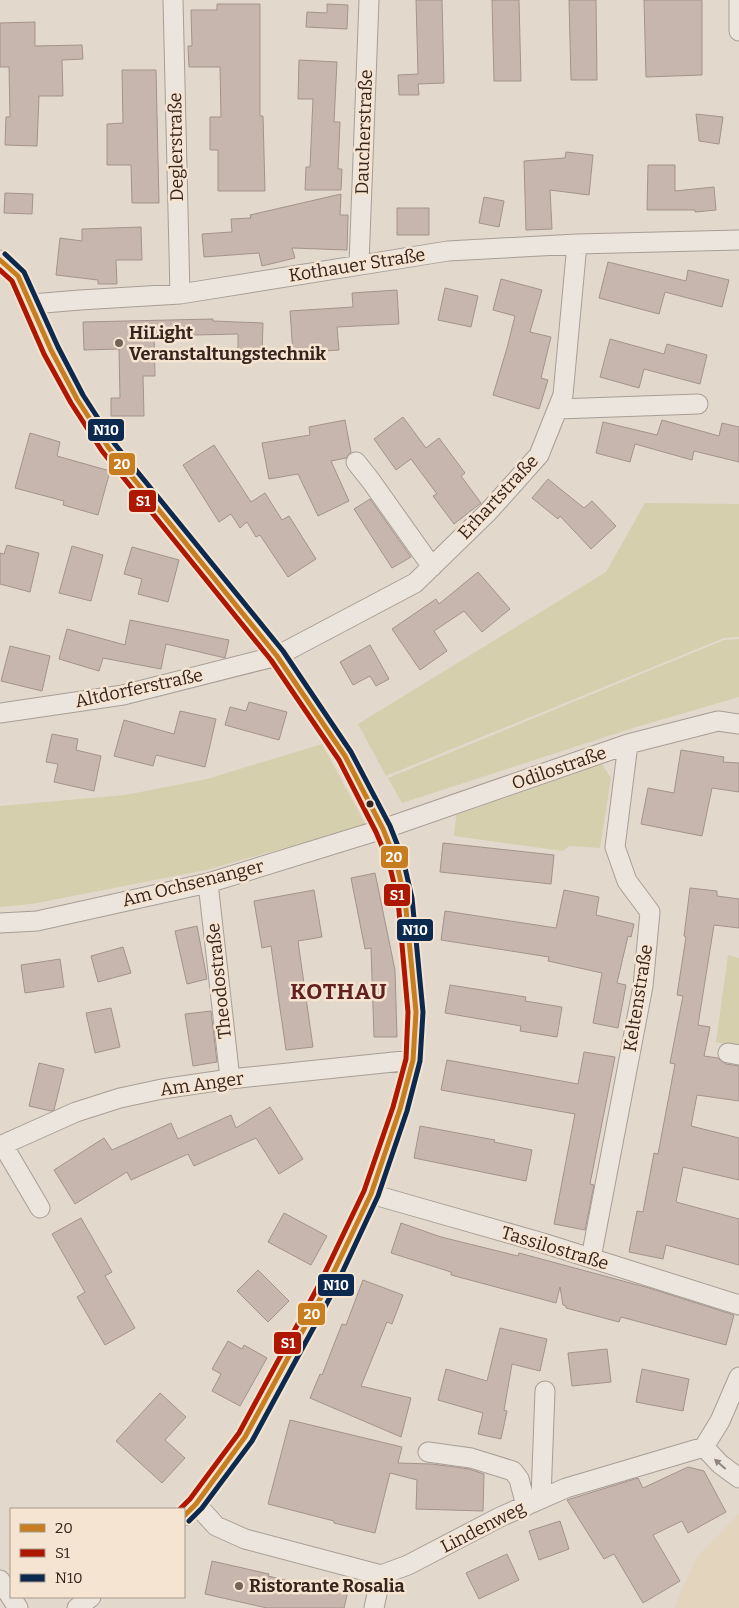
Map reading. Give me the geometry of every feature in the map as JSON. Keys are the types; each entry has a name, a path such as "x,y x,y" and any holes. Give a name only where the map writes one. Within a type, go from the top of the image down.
{"street":[{"name":"Deglerstraße","path":"173,0 180,294"},
{"name":"Daucherstraße","path":"358,264 369,0"},
{"path":"739,0 739,31"},
{"name":"Kothauer Straße","path":"32,304 180,294 448,251 577,244 739,240"},
{"name":"Erhartstraße","path":"277,656 415,583 488,512 540,455 563,394 577,244"},
{"path":"0,260 18,276 51,350 77,399 108,446 277,656 345,756 383,830 396,861 405,899 416,1012 413,1060 400,1109 370,1194 326,1286 245,1437 190,1510 216,1526 245,1539 381,1575 374,1608"},
{"path":"558,409 698,404"},
{"path":"356,462 432,567"},
{"name":"Altdorferstraße","path":"0,713 123,696 277,656"},
{"name":"Odilostraße","path":"383,830 628,744 718,722 739,724"},
{"name":"Keltenstraße","path":"591,1258 644,986 650,912 627,881 615,847 628,744"},
{"name":"Am Ochsenanger","path":"0,923 36,921 208,883 383,830"},
{"name":"Theodostraße","path":"208,883 230,1079"},
{"name":"Am Anger","path":"2,1146 76,1112 120,1098 162,1089 230,1079 413,1060"},
{"path":"2,1146 40,1208"},
{"name":"Tassilostraße","path":"370,1194 543,1243 739,1305"},
{"path":"739,1377 720,1421 704,1448 720,1464 739,1478"},
{"path":"533,1502 545,1391"},
{"name":"Lindenweg","path":"381,1575 408,1565 533,1502 566,1488 704,1448"},
{"path":"428,1452 471,1458 514,1472 533,1502"},
{"path":"0,1580 10,1596"},
{"path":"77,1608 90,1598"}],"shaded area":[{"path":"645,503 739,504 739,637 724,638 386,776 358,724 606,572"},
{"path":"739,639 739,697 633,728 402,803 388,778 724,640"},
{"path":"322,744 366,825 206,870 32,904 0,907 0,806 125,795 207,779"},
{"path":"602,764 611,778 600,848 569,846 563,851 454,836 456,815"},
{"path":"728,955 739,958 739,1047 716,1042"},
{"path":"739,1514 739,1608 674,1608 696,1558"}],"building":[{"path":"416,0 442,0 444,83 418,84 419,95 399,95 398,75 418,74"},
{"path":"492,0 519,0 521,81 494,81"},
{"path":"569,0 596,0 597,80 571,80"},
{"path":"644,0 702,0 702,75 646,77"},
{"path":"217,4 260,4 260,116 263,116 265,191 218,191 218,150 210,150 210,117 221,117 220,67 189,67 188,46 192,46 191,10 217,10"},
{"path":"327,4 348,5 347,29 306,27 307,12 327,13"},
{"path":"35,22 35,46 82,45 83,59 62,60 63,96 39,96 37,146 5,145 6,117 10,117 9,67 0,67 0,23"},
{"path":"299,60 337,62 334,122 340,122 338,169 342,169 341,190 305,190 306,167 310,167 313,99 298,99"},
{"path":"122,70 156,70 159,203 132,203 131,165 107,165 107,124 123,123"},
{"path":"696,114 723,117 719,144 699,141"},
{"path":"566,152 593,155 589,195 550,190 552,229 526,230 524,161 565,158"},
{"path":"648,165 675,165 675,191 714,187 716,210 695,212 695,210 647,210"},
{"path":"5,193 33,194 32,214 4,213"},
{"path":"341,194 340,215 348,215 347,250 292,248 295,258 262,266 259,253 204,257 202,234 232,232 231,219 251,218 250,215"},
{"path":"484,197 504,201 499,227 479,223"},
{"path":"397,208 429,208 429,235 397,235"},
{"path":"141,227 142,260 116,260 117,284 98,284 98,280 56,275 60,238 82,241 82,229"},
{"path":"608,262 686,281 688,270 729,280 722,307 665,292 659,314 599,298"},
{"path":"501,279 542,290 530,332 551,337 541,378 548,380 539,409 493,395 515,316 493,310"},
{"path":"445,288 478,296 471,327 438,320"},
{"path":"397,290 399,324 337,327 339,350 293,353 290,311 353,307 352,293"},
{"path":"213,319 213,321 263,323 262,356 238,356 238,334 154,336 155,376 143,376 144,416 111,416 111,398 120,398 119,349 84,350 83,322"},
{"path":"610,339 664,354 667,344 707,355 700,384 644,369 639,388 600,377"},
{"path":"403,417 426,448 439,438 465,473 461,476 481,503 454,524 433,496 437,494 411,459 396,470 374,439"},
{"path":"345,420 351,452 346,458 331,461 349,501 318,516 298,474 269,479 262,443 310,435 309,427"},
{"path":"662,420 719,436 722,423 739,427 739,462 694,451 692,460 635,444 630,462 596,453 603,422 657,435"},
{"path":"30,433 60,442 57,456 110,471 98,515 63,505 64,501 15,488"},
{"path":"214,445 251,502 265,493 282,520 289,516 316,559 288,577 260,535 256,537 247,522 240,528 231,514 219,522 183,465"},
{"path":"548,479 584,508 592,501 616,526 591,549 560,516 558,519 532,498"},
{"path":"370,499 411,557 392,568 354,509"},
{"path":"7,545 39,553 30,592 0,584 0,553 4,554"},
{"path":"72,546 103,555 91,601 59,593"},
{"path":"132,547 179,560 168,602 138,594 142,579 124,574"},
{"path":"478,572 510,609 482,632 464,611 434,631 447,651 420,670 392,629 436,599 439,604"},
{"path":"130,620 229,640 225,658 166,644 161,669 103,658 99,671 59,659 67,629 125,645"},
{"path":"370,645 389,679 376,686 370,676 353,685 340,662"},
{"path":"10,646 50,656 42,691 1,681"},
{"path":"249,702 287,712 279,740 225,725 230,707 246,711"},
{"path":"180,711 216,719 205,767 156,755 153,766 114,756 124,720 174,734"},
{"path":"52,734 78,739 76,750 101,756 94,791 54,782 58,764 46,762"},
{"path":"681,750 724,757 723,762 739,763 739,792 712,788 702,836 641,824 648,788 674,793"},
{"path":"443,843 554,855 551,884 440,872"},
{"path":"375,873 395,970 397,1037 374,1037 371,948 365,949 351,878"},
{"path":"690,888 717,891 717,896 739,899 739,928 714,925 698,1025 710,1027 704,1056 718,1058 726,1064 739,1066 739,1101 697,1095 691,1126 739,1138 739,1180 683,1167 676,1202 739,1219 739,1265 666,1245 663,1259 629,1252 637,1211 643,1212 654,1153 658,1154 675,1064 670,1063 683,996 677,995 686,937 684,936"},
{"path":"314,890 322,937 298,941 313,1047 286,1050 271,946 262,948 254,901"},
{"path":"564,890 599,897 596,915 634,924 631,937 628,936 617,983 626,985 618,1028 593,1023 602,973 548,961 549,957 441,940 445,911 556,928"},
{"path":"197,926 207,979 187,984 175,931"},
{"path":"123,947 131,973 98,982 91,956"},
{"path":"60,959 64,987 25,993 21,965"},
{"path":"450,985 526,997 525,1001 562,1007 557,1037 520,1031 521,1026 445,1013"},
{"path":"111,1008 120,1047 95,1053 86,1013"},
{"path":"211,1011 217,1062 193,1066 185,1014"},
{"path":"584,1052 615,1057 590,1184 594,1185 585,1230 554,1224 575,1114 441,1090 447,1060 578,1084"},
{"path":"39,1063 64,1069 54,1110 51,1111 29,1106"},
{"path":"270,1107 303,1159 279,1174 256,1138 194,1166 188,1154 131,1180 127,1172 75,1204 54,1170 104,1138 112,1150 171,1123 178,1139 231,1115 236,1128"},
{"path":"420,1126 495,1140 494,1142 532,1150 526,1181 414,1158"},
{"path":"284,1213 327,1236 311,1265 268,1242"},
{"path":"81,1218 112,1272 105,1276 135,1328 105,1345 77,1297 85,1292 52,1234"},
{"path":"401,1223 441,1237 518,1256 519,1253 649,1288 734,1315 726,1345 621,1317 619,1322 566,1308 563,1305 560,1287 556,1303 451,1275 451,1272 391,1253"},
{"path":"258,1270 289,1301 268,1322 237,1291"},
{"path":"363,1280 403,1295 392,1324 387,1322 361,1386 411,1398 401,1437 310,1398 320,1374 322,1375 342,1324 346,1325"},
{"path":"500,1328 547,1339 540,1371 512,1364 504,1410 507,1411 501,1439 478,1434 483,1413 438,1400 446,1369 487,1381"},
{"path":"228,1341 242,1349 244,1345 267,1358 240,1406 212,1391 221,1374 212,1369"},
{"path":"607,1349 611,1382 572,1386 568,1353"},
{"path":"642,1369 689,1379 683,1411 636,1402"},
{"path":"160,1393 186,1417 165,1440 185,1458 162,1483 116,1441"},
{"path":"290,1420 402,1447 398,1463 432,1464 469,1469 484,1474 483,1511 416,1509 417,1480 390,1473 375,1533 268,1504"},
{"path":"688,1467 704,1471 726,1512 688,1533 682,1521 653,1535 680,1581 643,1603 614,1554 604,1559 567,1500 638,1478 643,1488"},
{"path":"560,1521 569,1549 539,1560 529,1531"},
{"path":"507,1554 519,1580 479,1599 466,1573"},
{"path":"212,1561 269,1574 268,1576 302,1584 303,1580 348,1591 344,1608 267,1608 205,1594"}],"transit line":[{"name":"N10","path":"5,254 24,272 58,347 83,395 114,443 283,651 351,752 390,826 403,859 412,898 423,1012 420,1061 407,1111 378,1196 334,1290 252,1441 202,1508 189,1521"},
{"name":"20","path":"0,260 18,276 51,350 77,399 108,447 277,656 345,756 383,829 396,861 405,899 416,1012 413,1060 400,1109 371,1194 327,1286 245,1437 196,1504 185,1515"},
{"name":"S1","path":"0,270 12,281 44,354 71,403 102,451 271,660 339,760 376,832 389,863 398,900 408,1012 406,1059 393,1107 364,1191 320,1283 239,1433 190,1499 181,1508"}],"place":[{"name":"HiLight Veranstaltungstechnik","path":"119,343"},
{"name":"Ristorante Rosalia","path":"239,1586"}],"district":[{"name":"KOTHAU","path":"339,991"}]}
